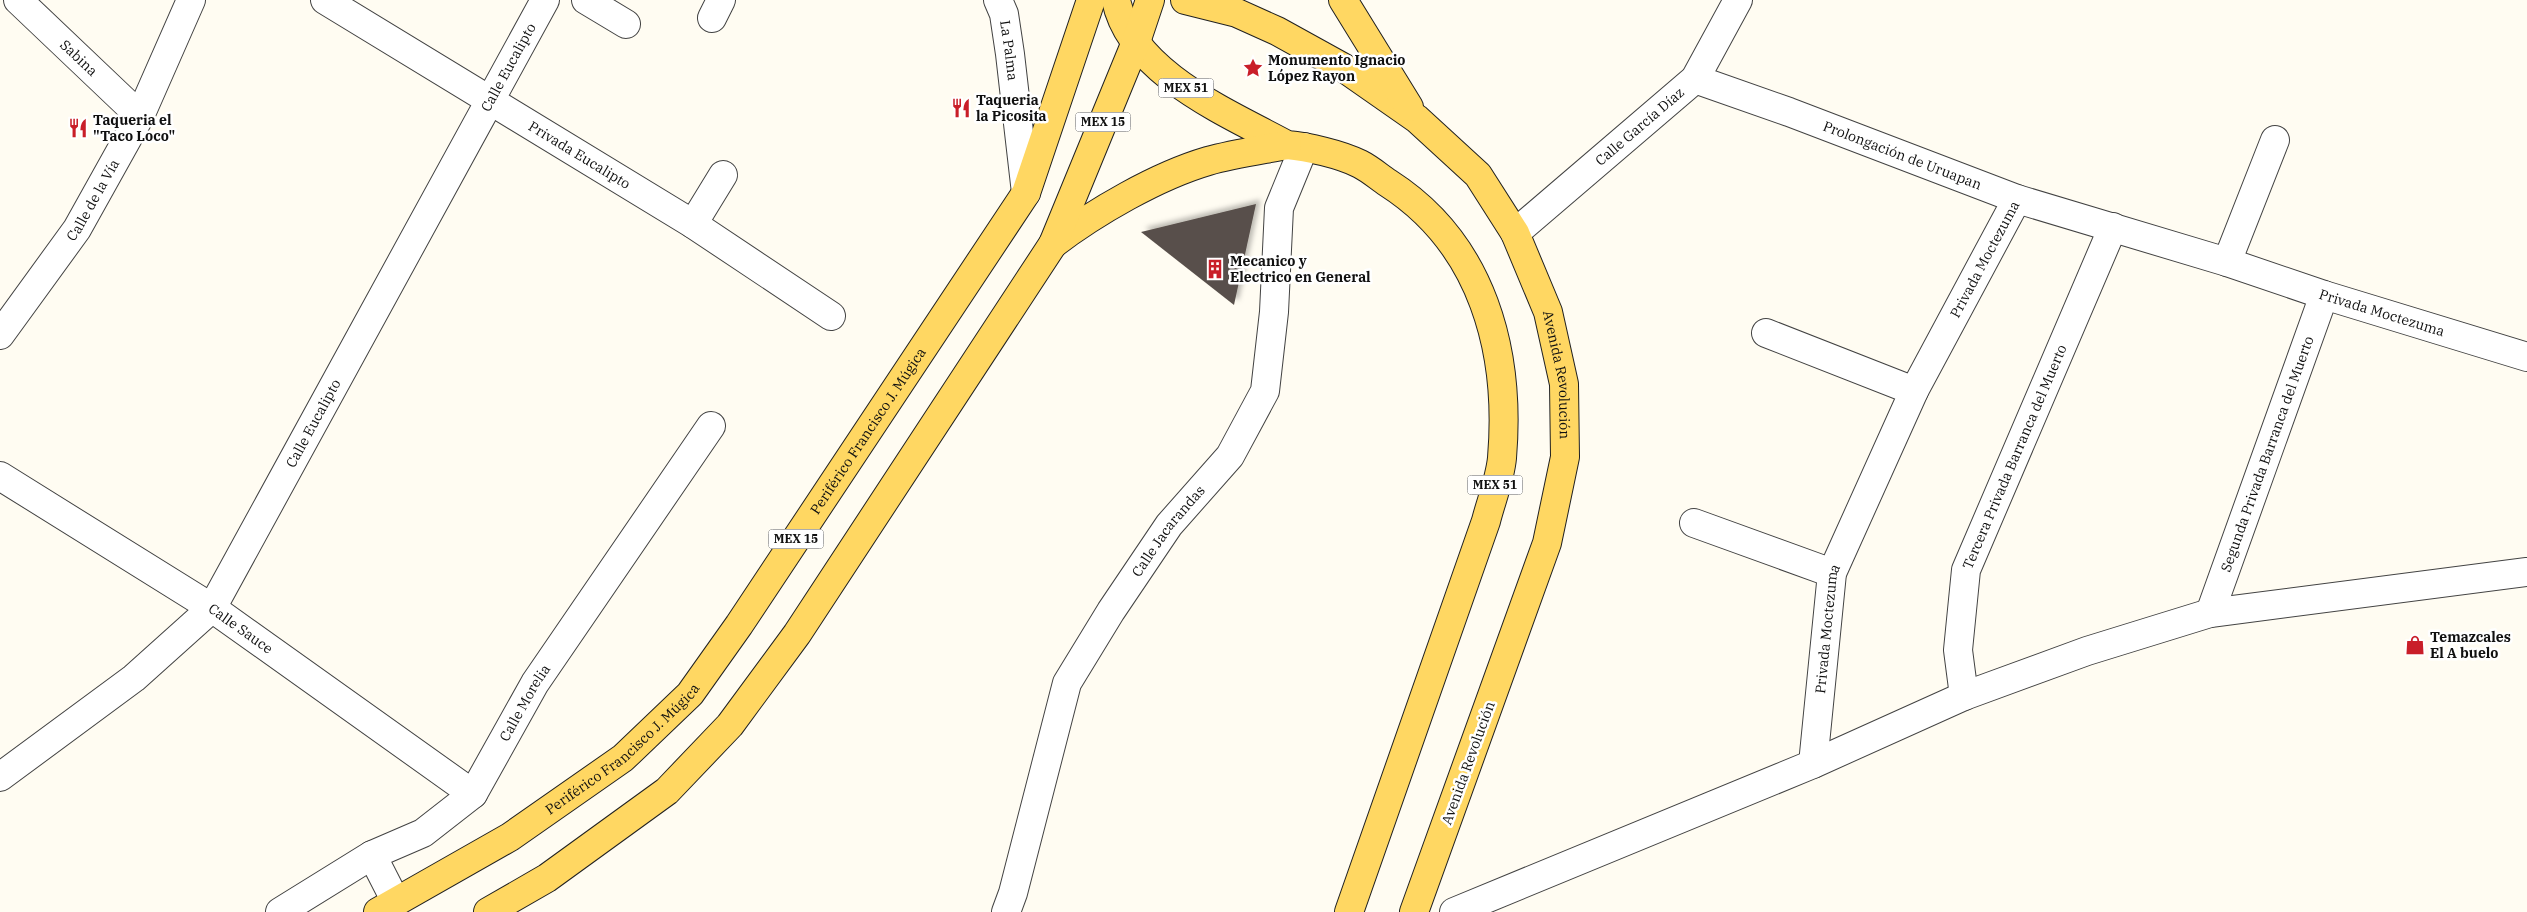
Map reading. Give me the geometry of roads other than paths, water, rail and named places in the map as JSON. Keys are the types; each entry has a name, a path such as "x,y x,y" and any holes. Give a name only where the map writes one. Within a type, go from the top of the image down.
{"main road":[{"name":"Periférico Francisco J. Múgica","path":"387,907 510,837 623,758 690,694 740,625 1026,194 1074,45 1091,0"},
{"name":"MEX 15","path":"488,912 546,878 667,791 730,725 798,634 1053,244 1136,42 1150,0"},
{"name":"Avenida Revolución","path":"1185,0 1237,13 1277,31 1344,68 1416,119 1478,175 1516,233 1548,312 1564,384 1565,457 1547,543 1414,912"},
{"path":"1343,0 1416,119"},
{"name":"MEX 51","path":"1074,45 1123,3"},
{"name":"MEX 51","path":"1123,3 1126,29 1169,76 1187,89 1295,146 1359,164 1405,194 1437,223 1466,263 1489,311 1502,370 1502,460 1486,521 1349,912"},
{"path":"1053,244 1085,220 1148,186 1207,161 1295,146"}],"street":[{"name":"Sabina","path":"18,0 140,116"},
{"name":"Calle de la Vía","path":"0,335 77,229 140,116 191,0"},
{"name":"Privada Eucalipto","path":"325,0 693,224 831,316"},
{"name":"Calle Eucalipto","path":"0,777 134,678 212,608 489,99 545,0"},
{"path":"586,0 626,24"},
{"name":"La Palma","path":"998,0 1004,14 1010,54 1026,194"},
{"name":"Calle García Díaz","path":"1516,233 1694,80 1738,0"},
{"name":"Prolongación de Uruapan","path":"1694,80 1789,112 2017,199"},
{"path":"2227,262 2275,140"},
{"name":"Calle Jacarandas","path":"1006,912 1013,893 1068,683 1111,611 1169,525 1230,456 1265,391 1274,312 1279,208 1295,146"},
{"path":"693,224 723,176"},
{"name":"Privada Moctezuma","path":"1813,764 1832,573 1914,391 2017,199 2227,262 2324,295 2527,357"},
{"name":"Tercera Privada Barranca del Muerto","path":"1964,696 1958,650 1966,570 2113,227"},
{"name":"Segunda Privada Barranca del Muerto","path":"2210,613 2324,295"},
{"path":"1766,333 1914,391"},
{"name":"Calle Morelia","path":"280,912 372,855 423,833 473,794 535,683 710,426"},
{"name":"Calle Sauce","path":"0,476 212,608 473,794"},
{"path":"1694,523 1832,573"},
{"path":"1454,912 1813,764 1964,696 2087,651 2210,613 2527,572"},
{"path":"372,855 387,907"}],"place":[{"name":"Monumento Ignacio López Rayon","path":"1253,68"},
{"name":"Taqueria la Picosita","path":"961,108"},
{"name":"Taqueria el \"Taco Loco\"","path":"78,128"},
{"name":"Mecanico y Electrico en General","path":"1215,269"},
{"name":"Temazcales El A buelo","path":"2415,645"}]}
